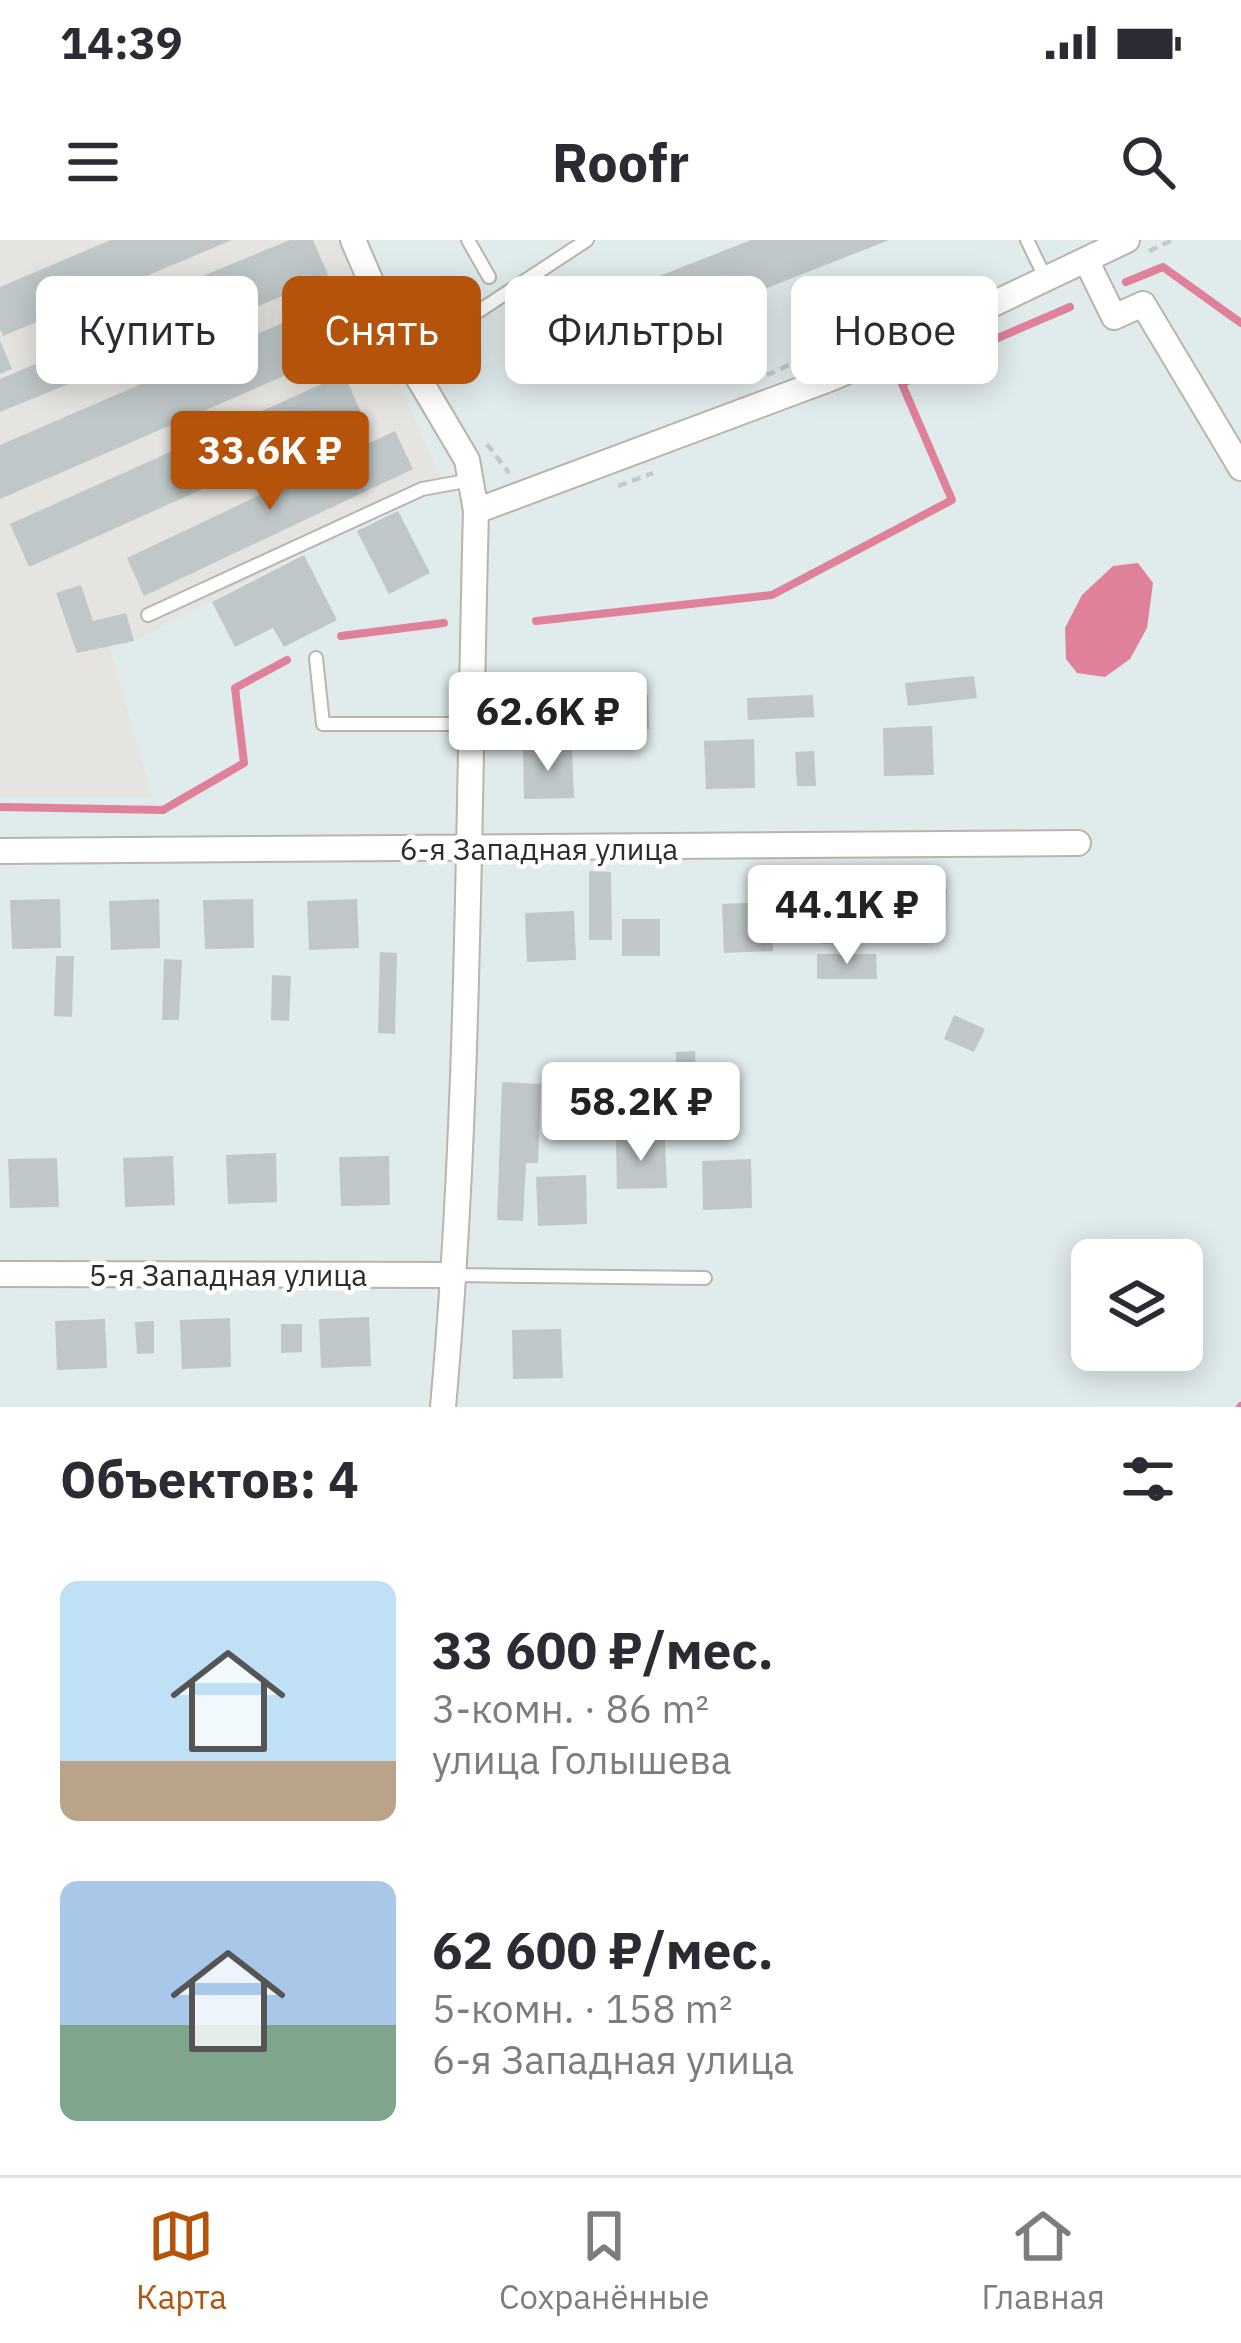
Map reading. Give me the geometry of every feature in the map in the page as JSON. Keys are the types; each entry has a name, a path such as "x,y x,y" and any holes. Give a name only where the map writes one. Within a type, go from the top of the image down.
{"street":[{"path":"353,240 368,276"},
{"path":"476,511 832,377 1126,240"},
{"path":"1086,260 1114,317 1143,304 1241,468"},
{"path":"423,384 467,460 476,511 471,849 455,1275 443,1407"},
{"name":"6-я Западная улица","path":"0,851 1078,843"},
{"name":"5-я Западная улица","path":"0,1274 455,1275"}],"lane":[{"path":"468,240 489,277"},
{"path":"481,310 587,240"},
{"path":"1027,240 1046,279"},
{"path":"148,615 422,489 471,480"},
{"path":"316,658 323,724 473,724"},
{"path":"455,1275 705,1278"}],"shaded area":[{"path":"0,240 339,240 353,276 282,276 282,384 399,384 442,479 134,641 109,646 152,797 0,797"},
{"path":"1138,563 1153,583 1147,628 1130,659 1105,677 1077,673 1066,659 1065,628 1082,595 1113,566"}],"building":[{"path":"111,240 232,240 146,276 36,276 36,322 3,336 0,287"},
{"path":"290,240 313,240 329,276 282,276 282,296 258,306 258,276 203,276"},
{"path":"751,240 889,240 767,288 767,276 659,276"},
{"path":"282,323 282,377 0,499 0,445 141,384 258,384 258,334"},
{"path":"0,340 12,369 0,374"},
{"path":"36,364 36,384 68,384 0,412 0,379"},
{"path":"322,384 348,384 363,417 29,567 10,524"},
{"path":"395,431 413,469 144,596 127,558"},
{"path":"398,511 430,573 389,594 357,531"},
{"path":"304,555 337,620 284,647 273,628 235,647 212,602"},
{"path":"81,585 93,621 126,613 134,641 77,653 56,593"},
{"path":"974,676 977,698 908,706 905,683"},
{"path":"648,695 649,729 606,731 605,697"},
{"path":"813,695 814,717 748,720 747,698"},
{"path":"932,726 934,775 884,776 883,728"},
{"path":"754,739 755,788 706,789 704,741"},
{"path":"572,749 574,798 524,799 523,750"},
{"path":"814,751 816,786 797,786 795,752"},
{"path":"589,871 611,872 612,940 589,940"},
{"path":"904,887 947,889 946,922 902,920"},
{"path":"870,893 871,942 822,944 820,894"},
{"path":"60,899 61,948 12,949 10,900"},
{"path":"159,899 160,948 111,950 109,901"},
{"path":"253,899 254,948 205,949 203,900"},
{"path":"357,899 359,948 309,950 307,901"},
{"path":"771,902 773,951 724,953 722,904"},
{"path":"574,911 576,960 527,962 525,913"},
{"path":"622,919 660,919 660,956 622,956"},
{"path":"380,952 397,953 395,1034 378,1033"},
{"path":"817,954 876,954 877,979 817,979"},
{"path":"56,956 74,956 72,1017 54,1016"},
{"path":"164,959 182,960 179,1020 162,1020"},
{"path":"272,975 291,976 289,1021 271,1020"},
{"path":"954,1015 985,1029 974,1052 944,1039"},
{"path":"695,1051 697,1129 677,1129 676,1052"},
{"path":"502,1082 541,1084 538,1163 526,1163 523,1221 497,1220"},
{"path":"665,1138 667,1188 617,1189 616,1140"},
{"path":"276,1153 277,1202 228,1204 226,1155"},
{"path":"173,1156 175,1205 125,1207 123,1158"},
{"path":"389,1156 390,1205 341,1206 339,1157"},
{"path":"57,1158 59,1207 10,1208 8,1159"},
{"path":"751,1159 752,1208 703,1210 702,1161"},
{"path":"586,1175 587,1224 538,1226 536,1177"},
{"path":"369,1317 371,1366 321,1368 319,1319"},
{"path":"230,1318 231,1367 182,1369 180,1320"},
{"path":"105,1319 107,1368 57,1370 55,1321"},
{"path":"154,1321 154,1353 137,1354 135,1322"},
{"path":"281,1324 302,1324 302,1352 281,1353"},
{"path":"561,1329 563,1378 513,1379 512,1330"}],"waterway":[{"path":"1126,282 1163,267 1241,323"},
{"path":"998,338 1070,307"},
{"path":"536,621 772,595 952,500 902,384"},
{"path":"341,636 444,623"},
{"path":"0,807 163,810 244,763 235,688 287,660"}]}
